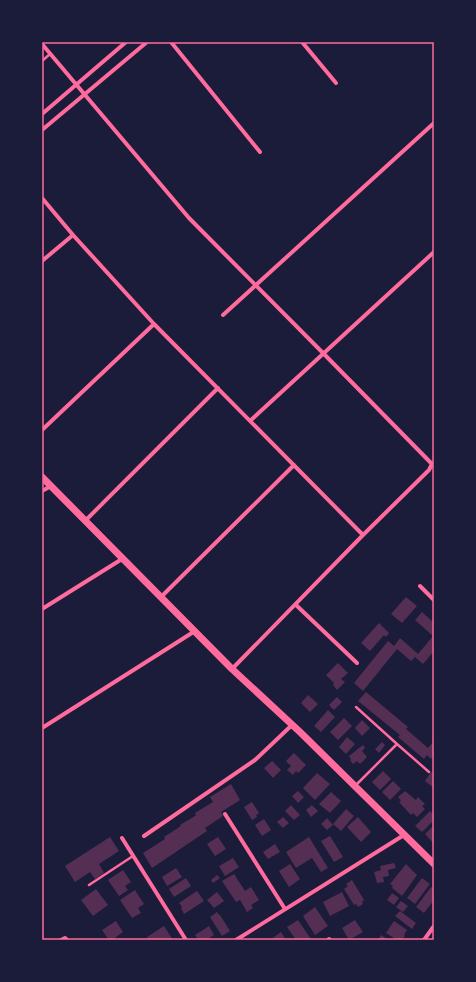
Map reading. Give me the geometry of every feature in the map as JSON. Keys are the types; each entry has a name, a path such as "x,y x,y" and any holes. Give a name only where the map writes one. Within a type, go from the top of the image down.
{"street":[{"path":"42,114 126,42"},
{"path":"42,130 147,42"},
{"path":"171,42 260,152"},
{"path":"302,42 336,83"},
{"path":"42,44 189,218 432,464 429,470 232,669"},
{"path":"223,315 434,122"},
{"path":"42,198 73,235 154,324 363,535"},
{"path":"42,261 73,235"},
{"path":"250,421 434,252"},
{"path":"42,430 154,324"},
{"path":"85,520 218,388"},
{"path":"161,597 294,465"},
{"path":"42,477 232,669 292,725 434,864"},
{"path":"42,491 51,486"},
{"path":"42,609 122,559"},
{"path":"420,586 434,600"},
{"path":"296,605 357,663"},
{"path":"42,728 195,631"},
{"path":"144,836 255,760 292,725"},
{"path":"225,814 285,909"},
{"path":"236,940 404,835"},
{"path":"122,838 186,940"},
{"path":"424,940 434,926"}],"lane":[{"path":"42,61 51,54"},
{"path":"356,707 429,772"},
{"path":"355,787 397,744"},
{"path":"89,885 133,856"}],"building":[{"path":"406,597 417,606 402,623 391,614"},
{"path":"422,612 434,623 434,651 423,664 415,657 411,661 397,649 363,691 354,683 388,641 394,646 400,638 418,654 433,636 415,620"},
{"path":"379,623 389,633 386,637 384,635 370,651 361,643"},
{"path":"338,663 348,673 341,679 345,682 337,690 333,685 334,683 326,675"},
{"path":"366,692 408,727 406,729 428,748 434,741 434,756 431,759 427,755 424,759 398,737 400,735 358,701"},
{"path":"308,695 318,704 310,712 301,703"},
{"path":"337,697 342,702 334,710 329,705"},
{"path":"328,710 335,717 321,732 314,726"},
{"path":"344,718 352,726 338,740 330,732"},
{"path":"362,720 370,728 362,736 355,728"},
{"path":"347,737 355,744 346,754 339,747"},
{"path":"382,742 385,745 379,753 375,749"},
{"path":"363,745 365,748 362,751 367,757 360,764 357,761 353,764 349,756"},
{"path":"294,753 306,765 298,773 296,771 293,775 287,770 291,766 286,761"},
{"path":"272,761 281,770 273,778 264,768"},
{"path":"383,771 391,779 380,790 372,782"},
{"path":"431,772 434,774 434,788 425,781"},
{"path":"317,773 330,784 315,800 303,788"},
{"path":"393,781 401,789 390,800 382,792"},
{"path":"231,784 240,800 221,812 223,816 205,828 207,831 152,868 143,853 165,839 164,837 181,826 180,825 196,816 195,813 213,802 210,797"},
{"path":"298,791 304,797 298,803 292,796"},
{"path":"405,791 416,800 418,797 425,804 422,806 425,809 417,817 413,813 411,815 399,802 401,801 398,797"},
{"path":"331,792 341,801 330,813 319,804"},
{"path":"252,802 259,813 256,815 257,817 252,820 244,807"},
{"path":"291,805 300,815 294,820 285,811"},
{"path":"312,805 318,811 311,817 306,810"},
{"path":"346,809 354,816 341,831 333,824"},
{"path":"430,811 434,815 434,820 422,832 415,826"},
{"path":"283,817 289,823 283,828 277,822"},
{"path":"358,817 371,832 361,842 347,827"},
{"path":"327,818 333,825 327,830 321,824"},
{"path":"264,819 271,830 262,836 255,825"},
{"path":"434,825 434,844 425,834"},
{"path":"330,836 343,857 334,862 321,841"},
{"path":"110,837 119,851 99,864 104,873 95,879 90,872 75,882 65,866"},
{"path":"218,837 226,849 215,856 207,844"},
{"path":"309,837 328,868 321,872 312,858 296,868 286,852"},
{"path":"275,844 280,852 268,859 263,852"},
{"path":"233,858 239,867 225,876 219,866"},
{"path":"394,863 396,868 388,870 389,876 383,877 384,882 377,883 374,872 381,870 380,866"},
{"path":"290,864 300,879 289,887 279,871"},
{"path":"406,864 417,875 402,896 392,888 393,886 390,884"},
{"path":"176,868 182,877 167,886 162,877"},
{"path":"123,870 131,882 125,886 128,890 119,896 108,880"},
{"path":"234,874 245,891 251,887 259,900 251,905 253,908 247,912 240,900 236,902 222,881"},
{"path":"217,875 220,878 213,883 211,880"},
{"path":"186,878 191,886 174,897 169,889"},
{"path":"422,878 430,884 415,904 407,898"},
{"path":"352,880 364,900 362,902 363,904 358,907 356,904 354,905 344,889 348,886 346,884"},
{"path":"431,887 434,889 434,900 424,913 416,907"},
{"path":"96,889 108,905 93,916 81,900"},
{"path":"135,890 144,904 138,908 141,913 132,918 120,900"},
{"path":"197,891 204,901 184,914 179,903"},
{"path":"217,892 224,901 214,908 207,900"},
{"path":"342,892 349,906 330,916 323,902"},
{"path":"392,893 399,898 394,905 387,900"},
{"path":"401,901 408,906 403,912 396,907"},
{"path":"315,907 328,926 315,935 303,916"},
{"path":"400,911 416,923 412,929 395,916"},
{"path":"217,912 230,931 222,936 210,917"},
{"path":"298,920 311,939 296,940 287,927"},
{"path":"355,920 363,932 349,940 342,928"},
{"path":"116,921 123,932 112,940 109,940 102,930"},
{"path":"394,921 407,930 402,940 397,940 386,933"},
{"path":"164,926 173,940 149,940 147,937"},
{"path":"209,926 214,935 208,939 209,940 198,940 195,935"},
{"path":"281,932 286,940 270,940"},
{"path":"381,935 389,940 378,940"}]}
